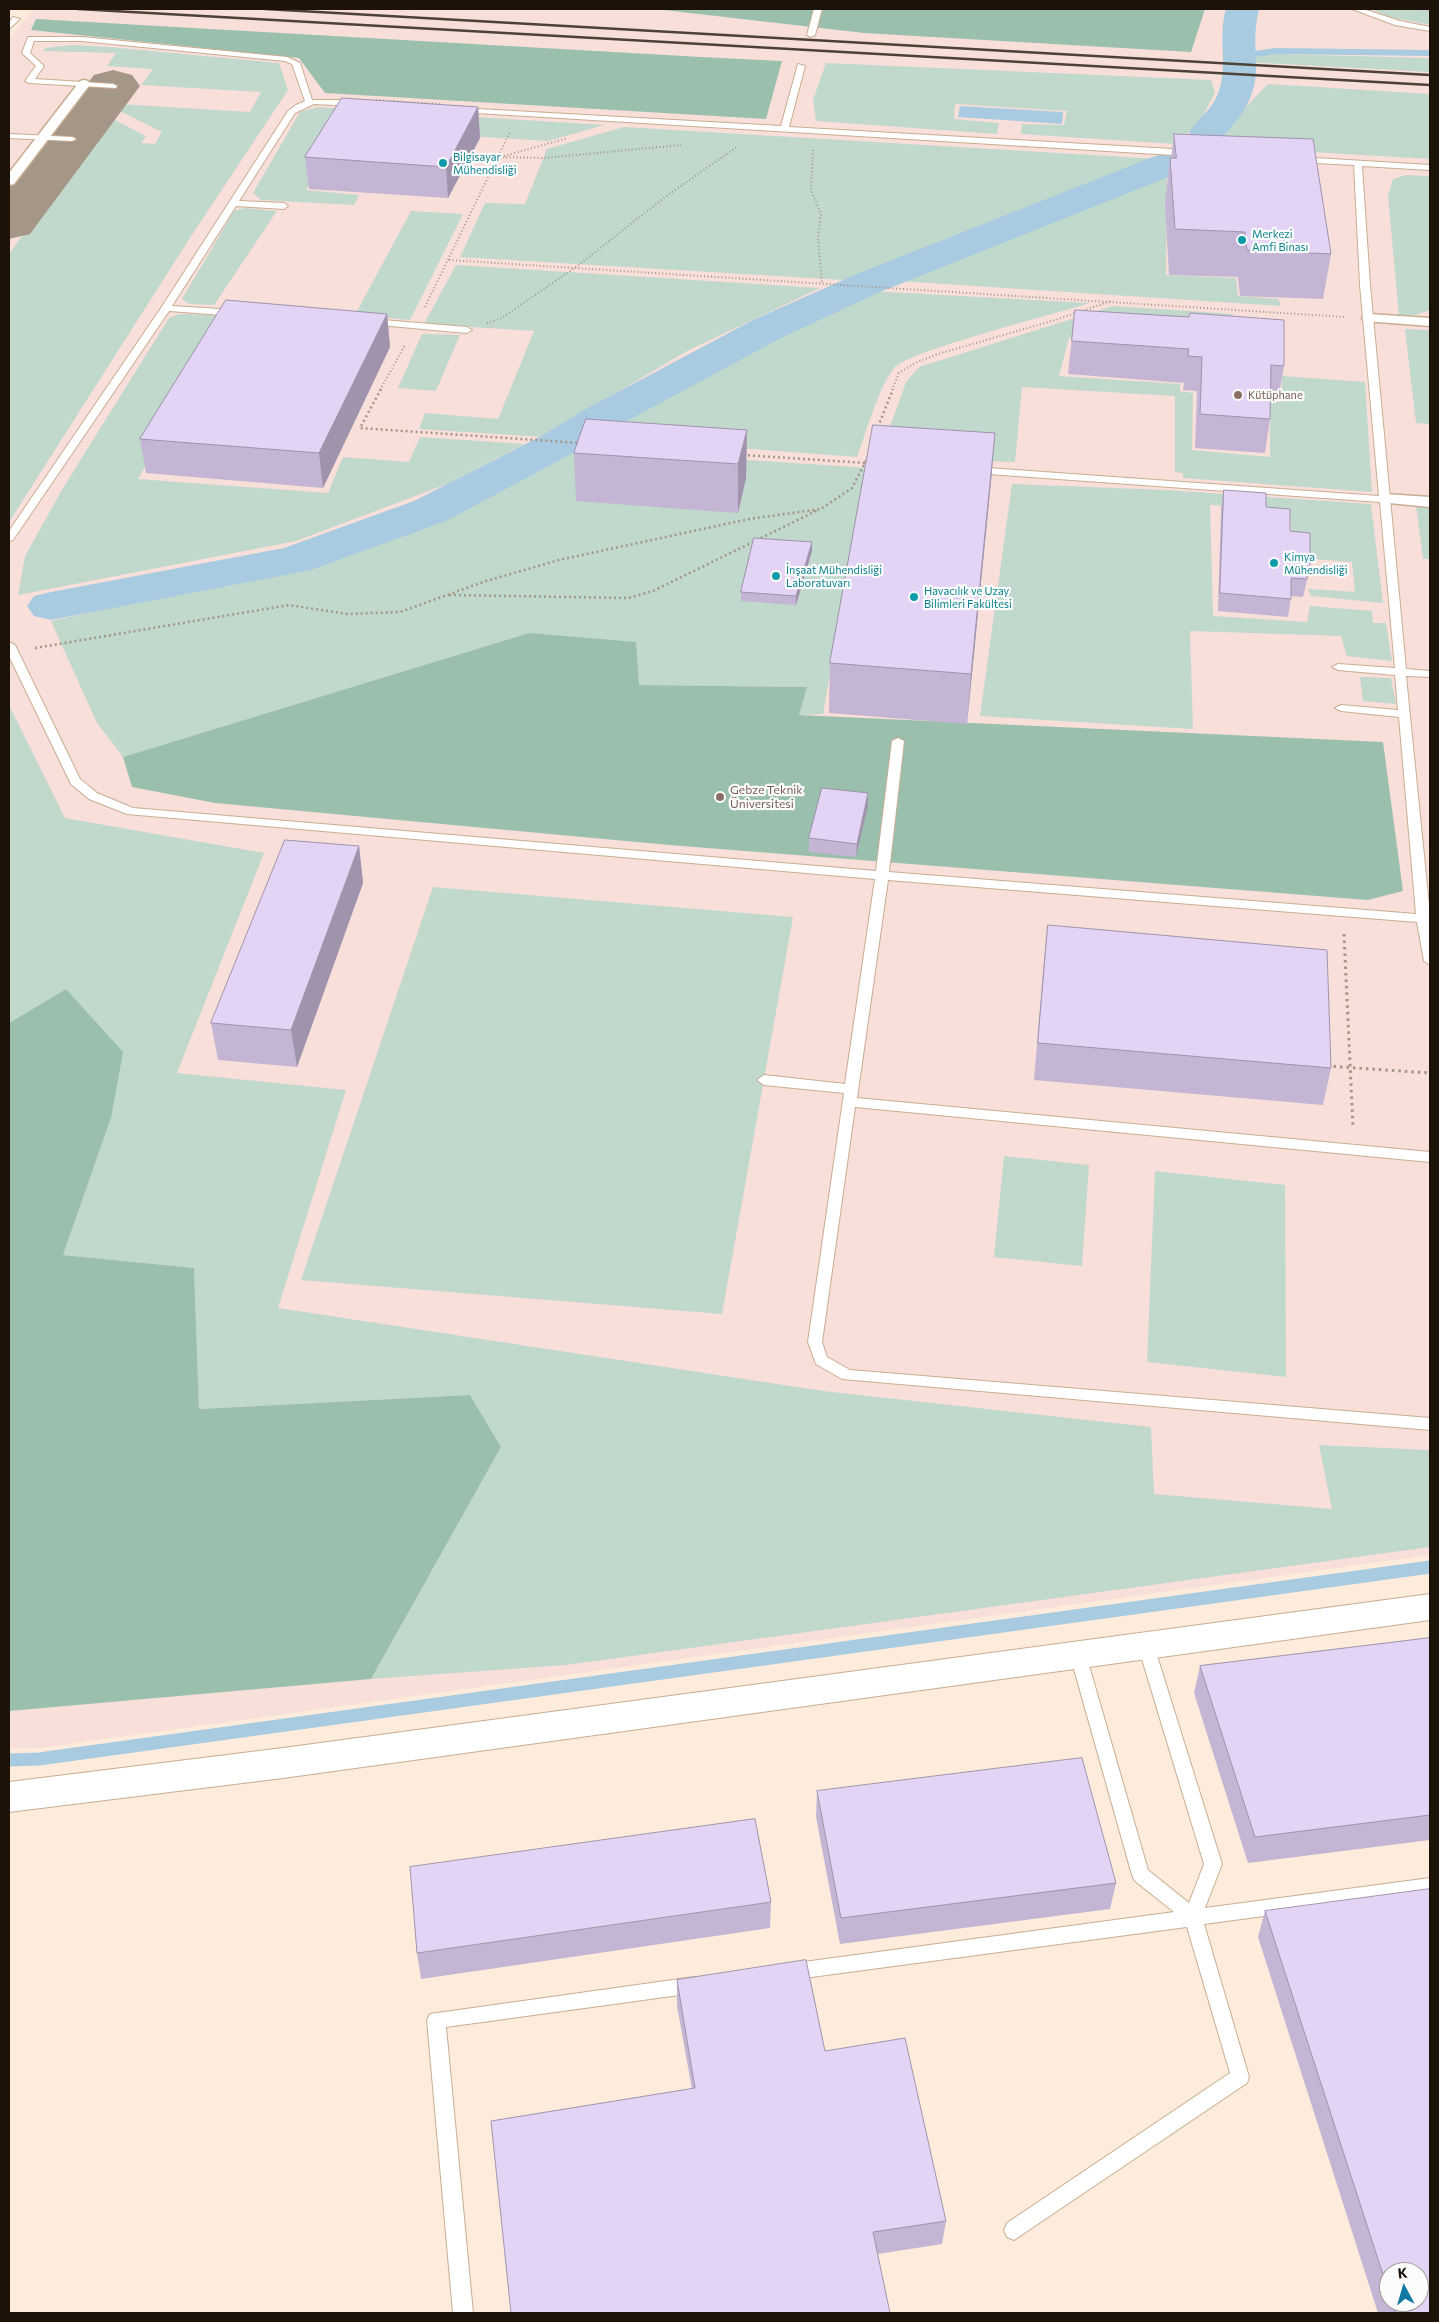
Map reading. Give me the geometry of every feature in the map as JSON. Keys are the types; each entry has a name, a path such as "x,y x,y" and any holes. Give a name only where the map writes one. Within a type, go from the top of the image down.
{"street":[{"path":"9,181 84,84"},
{"path":"1368,318 1430,322"},
{"path":"1385,499 1430,502"},
{"path":"9,1797 283,1763 1430,1607"}],"lane":[{"path":"811,35 818,9"},
{"path":"1356,9 1398,23 1430,29"},
{"path":"9,27 16,19"},
{"path":"113,86 29,81 40,66 26,53 32,40 82,39 287,59 296,63 309,102"},
{"path":"784,130 800,66"},
{"path":"9,538 166,308 292,111 300,104 309,102 372,102"},
{"path":"447,107 784,130 1200,154"},
{"path":"9,136 72,140"},
{"path":"1289,159 1430,167"},
{"path":"1358,163 1368,318 1404,714 1427,918 1430,961"},
{"path":"232,203 284,206"},
{"path":"166,308 243,313"},
{"path":"358,321 467,330"},
{"path":"966,470 1159,477 1385,499"},
{"path":"10,649 75,781 93,796 131,811 882,876 1427,918"},
{"path":"1338,667 1430,674"},
{"path":"1341,708 1404,714"},
{"path":"898,742 882,876 816,1342 821,1360 847,1375 1430,1424"},
{"path":"764,1080 851,1096 1430,1157"},
{"path":"1146,1646 1213,1864 1193,1917"},
{"path":"1014,2230 1240,2077 1193,1917 1141,1874 1078,1655"},
{"path":"770,1974 1430,1886"},
{"path":"463,2313 436,2020 712,1982"}],"path":[{"path":"372,102 447,107"},
{"path":"518,113 450,260 360,428 582,443"},
{"path":"467,330 500,319 576,267 665,197 746,140 784,130"},
{"path":"805,131 813,144 811,190 821,214 818,238 822,283"},
{"path":"499,157 575,136"},
{"path":"499,157 544,158 683,145"},
{"path":"450,260 1368,318"},
{"path":"875,436 887,399 899,373 915,363 938,354 1055,320 1111,301"},
{"path":"738,454 875,464"},
{"path":"446,595 628,598 653,591 821,509 852,488 869,454"},
{"path":"10,649 289,605 346,614 400,612 446,595 559,560 749,519 821,509"},
{"path":"1343,912 1355,1150"},
{"path":"1322,1066 1430,1073"}],"shaded area":[{"name":"Gebze Teknik Üniversitesi","path":"33,9 1430,9 1430,1555 40,1748 9,1749 9,39"}],"green space":[{"path":"655,9 1205,9 1191,52 864,33"},
{"path":"1371,9 1430,9 1430,25 1390,17"},
{"path":"36,19 782,61 766,119 325,93 299,58 31,30"},
{"path":"73,45 279,63 288,90 188,241 9,522 9,254 109,117 146,136 141,143 155,144 162,132 116,109 119,104 250,112 261,92 141,85 153,69 107,66 116,53 43,51 46,48"},
{"path":"1274,54 1430,58 1430,72 1245,62 1245,57"},
{"path":"826,63 1211,80 1215,93 1199,123 1176,144 1021,134 1022,124 1064,125 1067,111 955,104 954,119 999,123 997,134 816,121 813,100"},
{"path":"1268,84 1430,94 1430,159 1211,146 1217,137"},
{"path":"317,107 604,125 548,141 343,128 306,190 359,195 354,205 261,200 253,193 300,112"},
{"path":"624,127 1159,159 843,280 460,257 485,203 525,204 547,149"},
{"path":"1197,162 1221,179 1167,178 1166,275 1236,278 1238,296 1278,299 1281,306 899,281"},
{"path":"1406,175 1430,176 1430,310 1415,315 1399,316 1388,196 1393,179"},
{"path":"245,208 277,211 214,305 189,304 182,299 234,211"},
{"path":"411,211 463,214 410,320 355,315"},
{"path":"456,265 820,288 687,351 542,437 419,429 425,413 498,419 534,331 424,324"},
{"path":"869,291 1090,303 926,352 894,368 877,399 857,457 590,437 775,333"},
{"path":"1113,306 1233,314 1230,343 1069,338 1059,376 1180,384 1180,391 1193,393 1192,450 1270,457 1270,401 1281,402 1282,376 1365,382 1372,492 1183,478 1183,473 1175,472 1175,396 1022,387 1015,462 879,457 906,382 919,367"},
{"path":"180,314 236,316 226,327 138,479 328,493 343,457 409,462 420,437 524,444 447,484 296,541 18,595 25,556 63,488 169,318"},
{"path":"1405,329 1430,330 1430,424 1416,423"},
{"path":"422,334 460,335 436,391 398,388"},
{"path":"567,448 869,468 855,532 823,714 799,715 806,687 639,685 529,633 123,757 97,723 51,621 308,565 449,510"},
{"path":"1012,484 1166,490 1371,504 1383,603 1311,596 1308,589 1355,592 1352,562 1311,559 1309,548 1292,546 1291,523 1274,522 1275,508 1210,505 1213,616 1307,622 1310,606 1372,611 1373,623 1386,623 1392,661 1347,656 1341,636 1190,631 1193,729 980,716"},
{"path":"1416,505 1430,506 1430,559 1423,559"},
{"path":"529,633 636,642 639,685 807,687 799,715 1383,742 1403,891 1368,900 669,845 215,803 132,787 123,757"},
{"path":"1360,677 1391,678 1396,704 1363,701"},
{"path":"9,705 65,818 264,853 177,1073 346,1090 278,1308 823,1391 1151,1427 1154,1494 1332,1509 1319,1445 1430,1450 1430,1547 566,1665 371,1679 501,1447 470,1395 199,1409 194,1268 63,1255 111,1118 66,989 9,1023"},
{"path":"433,887 793,917 722,1314 301,1280"},
{"path":"66,989 123,1052 111,1118 63,1255 194,1268 199,1409 470,1395 501,1447 371,1679 9,1711 9,1023"},
{"path":"1004,1156 1089,1165 1082,1266 994,1257"},
{"path":"1155,1171 1285,1185 1286,1377 1147,1362"}],"water":[{"path":"960,106 1063,112 1062,124 958,117"}],"building":[{"path":"342,98 478,107 446,167 305,157"},
{"path":"1174,134 1313,139 1331,254 1247,250 1245,232 1175,229 1170,158 1176,158"},
{"path":"226,300 387,314 319,453 140,439"},
{"path":"1075,310 1189,317 1190,313 1284,320 1284,366 1271,365 1270,419 1200,414 1202,357 1188,356 1189,349 1072,341"},
{"path":"586,419 747,430 738,464 574,453"},
{"name":"Havacılık ve Uzay Bilimleri Fakültesi","path":"873,425 995,433 971,674 830,663"},
{"name":"Kimya Mühendisliği","path":"1224,490 1266,493 1266,507 1290,509 1290,531 1310,533 1310,567 1307,566 1307,579 1291,578 1291,599 1220,593"},
{"name":"İnşaat Mühendisliği Laboratuvarı","path":"754,538 812,542 796,596 741,592"},
{"path":"822,788 868,793 857,844 809,838"},
{"path":"285,840 359,846 291,1030 211,1023"},
{"path":"1048,925 1327,950 1331,1068 1038,1043"},
{"path":"1430,1638 1430,1815 1255,1837 1200,1666"},
{"path":"1082,1758 1116,1883 841,1918 817,1791"},
{"path":"755,1819 771,1902 417,1953 410,1867"},
{"path":"1430,1889 1430,2313 1396,2313 1429,2312 1429,2262 1379,2262 1265,1911"},
{"path":"806,1960 825,2051 905,2038 946,2221 873,2232 890,2313 511,2313 491,2121 695,2088 677,1980"}],"waterway":[{"path":"1207,132 1229,106 1237,89 1240,67 1239,26 1242,9"},
{"path":"1240,56 1276,51 1430,53"},
{"path":"51,606 295,560 430,511 558,444 599,419 767,329 866,284 1168,164"},
{"path":"9,1760 39,1759 1430,1567"}],"taxiway":[{"path":"9,222 113,86"}],"railway":[{"path":"78,9 1430,85"},
{"path":"265,9 1430,75"}],"place":[{"name":"Bilgisayar Mühendisliği","path":"443,163"},
{"name":"Merkezi Amfi Binası","path":"1242,240"},
{"name":"Kütüphane","path":"1238,395"},
{"name":"Kimya Mühendisliği","path":"1274,563"},
{"name":"İnşaat Mühendisliği Laboratuvarı","path":"776,576"},
{"name":"Havacılık ve Uzay Bilimleri Fakültesi","path":"914,597"},
{"name":"Gebze Teknik Üniversitesi","path":"720,797"}]}
